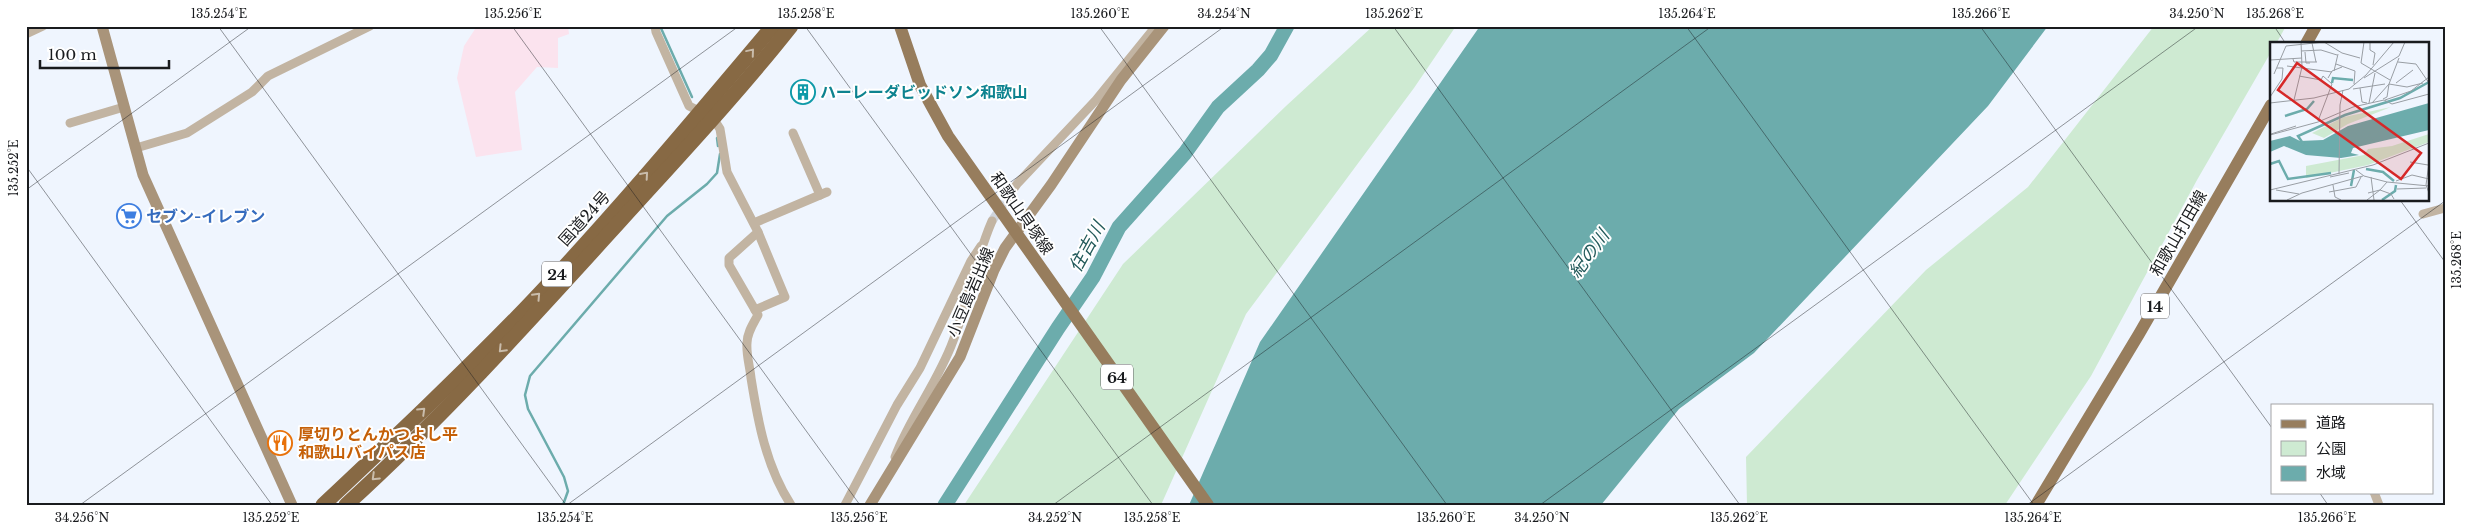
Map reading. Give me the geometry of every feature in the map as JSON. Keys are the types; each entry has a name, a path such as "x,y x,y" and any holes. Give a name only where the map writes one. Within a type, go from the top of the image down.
{"highway":[{"name":"国道24号","path":"346,505 417,437 545,305 706,116 773,26"},
{"name":"国道24号","path":"323,505 524,310 706,116 754,74 791,26"}],"main road":[{"path":"102,26 143,175 292,505"},
{"name":"和歌山貝塚線","path":"900,26 920,85 948,136 1208,505"},
{"name":"小豆島岩出線","path":"870,505 960,357 994,270 1016,233 1051,185 1121,80 1164,26"},
{"path":"2307,42 2316,26"},
{"name":"和歌山打田線","path":"2036,505 2139,334 2270,107"}],"street":[{"path":"26,34 43,26"},
{"path":"136,148 187,133 252,92 268,76 370,26"},
{"path":"655,26 689,106 706,116 720,129 727,172 758,232 785,297 755,310"},
{"path":"1008,197 1017,184 1096,100 1156,26"},
{"path":"70,123 124,106"},
{"path":"754,224 824,193 793,133"},
{"path":"2423,214 2445,208"},
{"path":"888,476 901,442 932,387 953,342 982,246 992,221"},
{"path":"758,232 729,258 729,265 758,315 749,332 746,344 762,443 782,491 791,505"},
{"path":"845,505 897,405 920,368 970,261 982,246"}],"shaded area":[{"path":"477,26 568,26 569,34 558,38 558,68 537,67 515,92 522,150 476,157 457,78 464,46"}],"green space":[{"path":"1373,26 1456,26 1414,88 1246,314 1161,505 964,505 1123,264 1286,106"},
{"path":"2154,26 2286,26 2277,42 2270,42 2270,54 2197,180 2091,376 2005,505 1747,505 1746,457 1926,270 2028,187"}],"water":[{"name":"紀の川","path":"1480,26 2048,26 1988,106 1754,353 1679,409 1601,505 1189,505 1260,342"}],"waterway":[{"path":"660,26 692,97"},
{"name":"住吉川","path":"945,505 1058,328 1093,277 1119,227 1185,153 1218,107 1258,70 1271,55 1287,26"},
{"path":"717,138 718,146"},
{"path":"563,505 568,491 564,477 528,409 525,395 530,376 667,216 707,184 717,173 720,154"}],"tunnel":[{"path":"992,221 1008,197"}],"place":[{"name":"ハーレーダビッドソン和歌山","path":"803,92"},
{"name":"セブン-イレブン","path":"129,216"},
{"name":"厚切りとんかつよし平 和歌山バイパス店","path":"280,443"}]}
